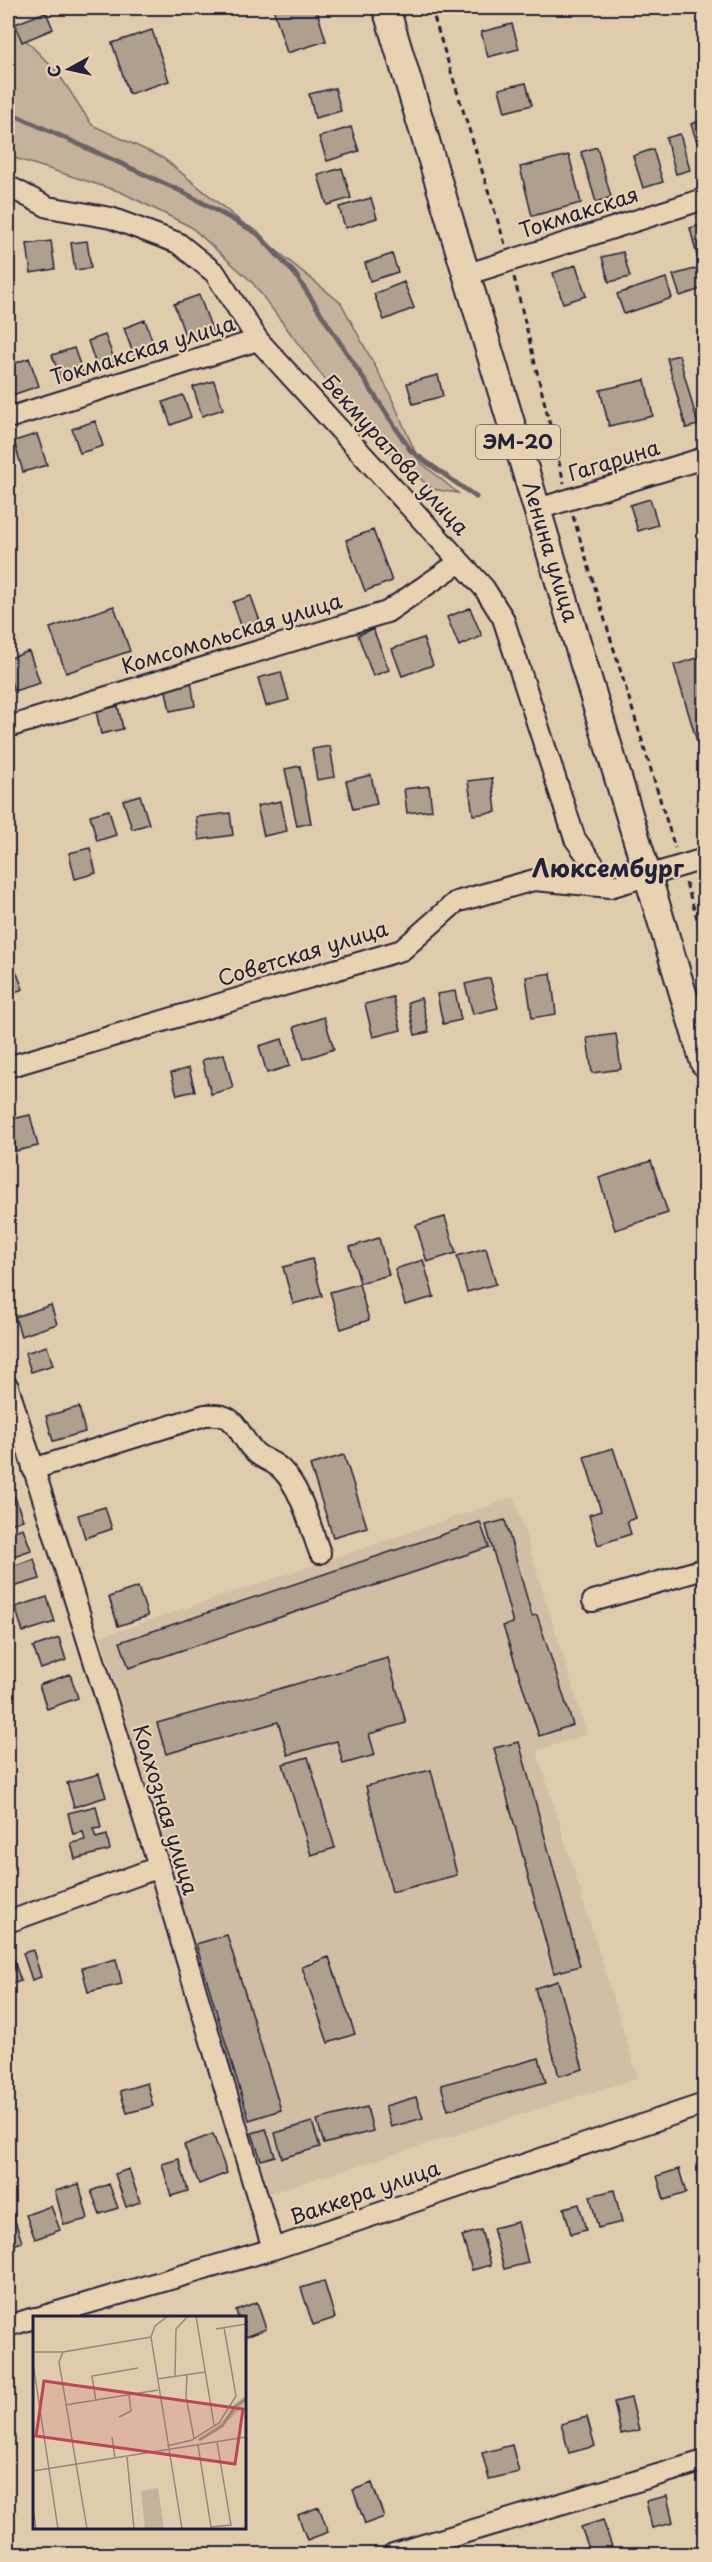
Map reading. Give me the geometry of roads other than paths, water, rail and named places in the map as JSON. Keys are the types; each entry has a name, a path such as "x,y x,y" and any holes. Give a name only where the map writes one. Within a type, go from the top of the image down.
{"main road":[{"name":"Ленина улица","path":"386,8 705,1063"}],"street":[{"name":"Бекмуратова улица","path":"8,186 48,207 111,218 178,243 215,273 258,340 484,588 503,618 575,839 610,887"},
{"name":"Токмакская","path":"468,274 705,199"},
{"name":"Токмакская улица","path":"8,418 258,340"},
{"name":"Гагарина","path":"538,509 705,458"},
{"name":"Комсомольская улица","path":"8,727 387,612 460,562"},
{"name":"Советская улица","path":"8,1067 402,950 456,902 534,880 610,887 648,878 705,859"},
{"name":"Колхозная улица","path":"8,1387 159,1867 273,2249"},
{"path":"33,1469 205,1415 221,1414 232,1419 263,1460 274,1463 292,1481 320,1554"},
{"path":"592,1601 705,1569"},
{"path":"8,1922 159,1867"},
{"name":"Ваккера улица","path":"43,2316 273,2249 705,2104"},
{"name":"Ваккера улица","path":"8,2326 33,2319"},
{"path":"393,2554 705,2461"}],"waterway":[{"path":"8,112 183,192 257,233 295,274 411,451 476,497"}],"district":[{"name":"Люксембург","path":"608,869"}]}
